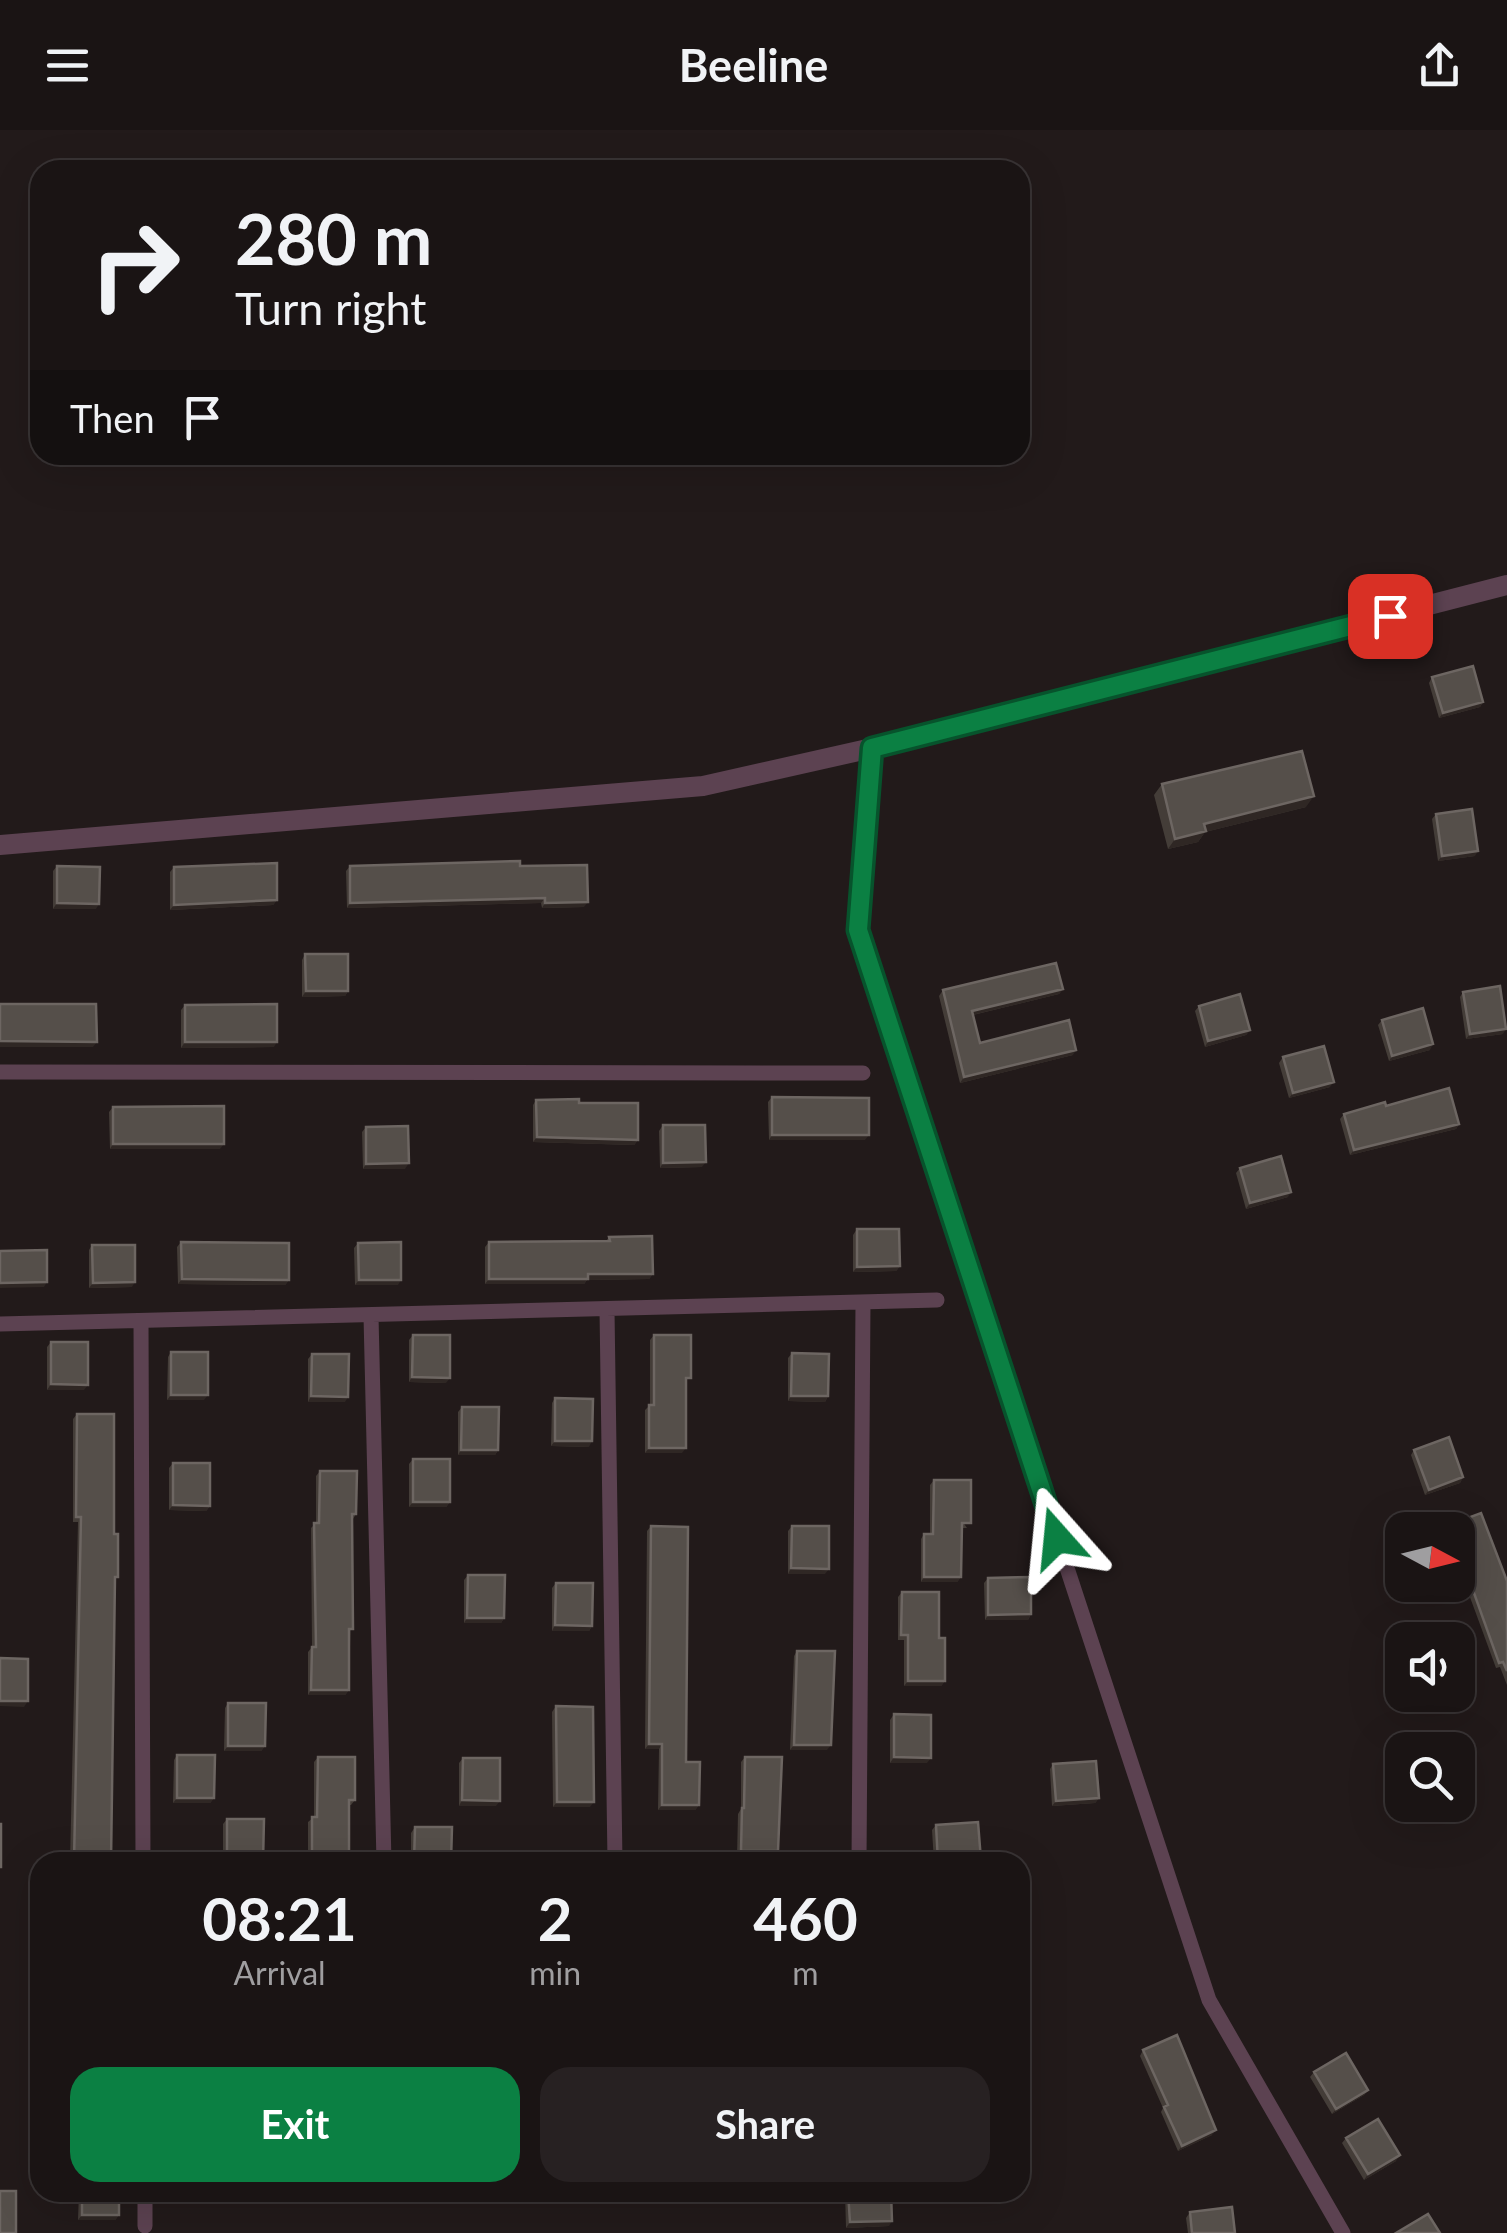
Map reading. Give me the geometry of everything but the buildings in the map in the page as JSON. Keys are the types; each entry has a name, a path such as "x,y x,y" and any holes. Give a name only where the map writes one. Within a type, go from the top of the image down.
{"street":[{"path":"0,845 704,786 872,748 1507,585"},
{"path":"872,748 858,930 1209,2000 1343,2233"},
{"path":"0,1072 863,1074"},
{"path":"0,1324 937,1300"},
{"path":"859,1852 862,1302"},
{"path":"608,1310 615,1852"},
{"path":"370,1316 384,1852"},
{"path":"141,1321 143,1852"},
{"path":"144,2202 145,2226"}],"route":[{"path":"1057,1538 858,930 872,748 1390,616"}]}
